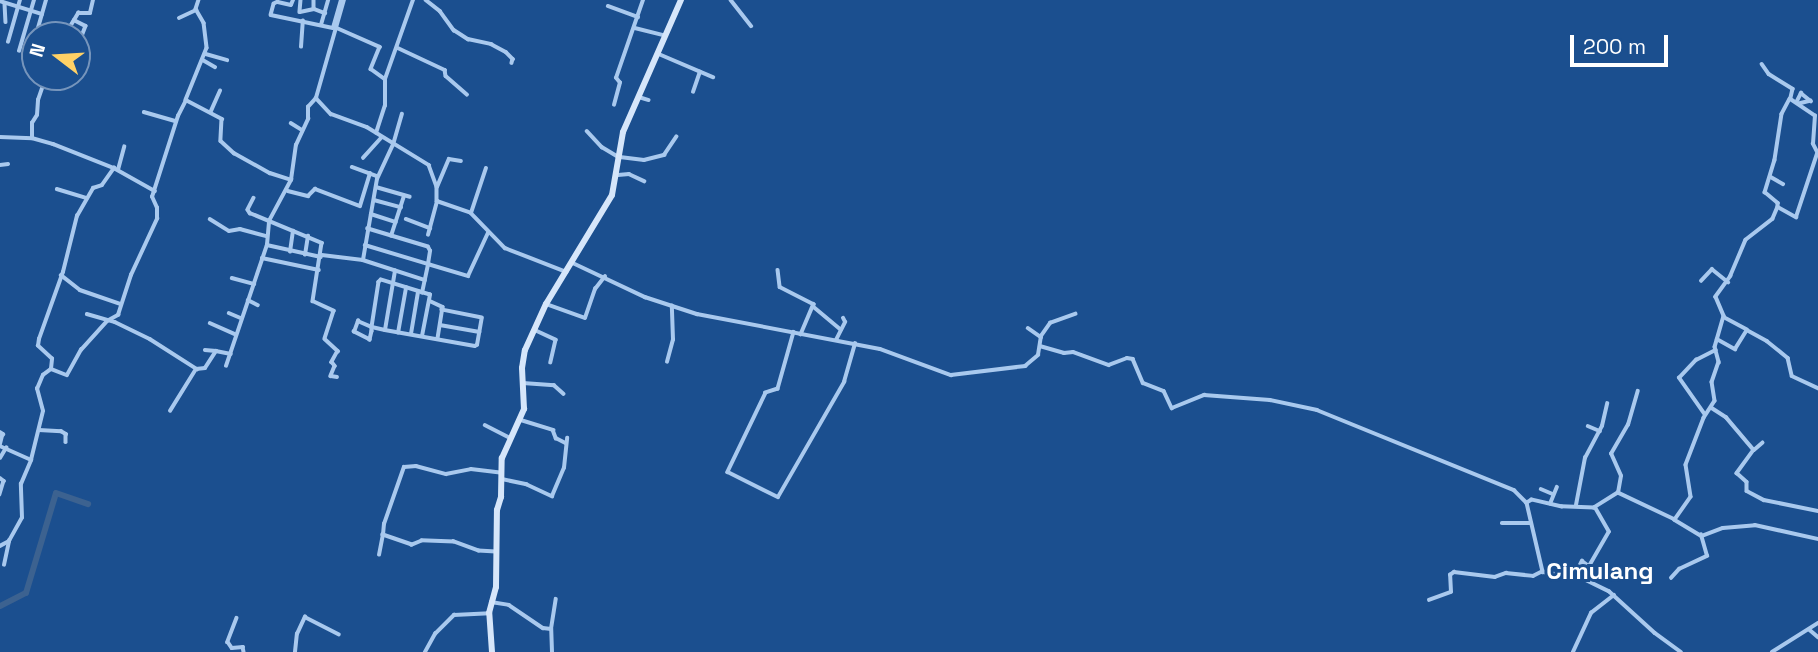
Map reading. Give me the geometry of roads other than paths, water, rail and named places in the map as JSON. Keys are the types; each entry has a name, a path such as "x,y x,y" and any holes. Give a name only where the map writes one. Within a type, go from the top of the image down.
{"street":[{"path":"8,42 20,0"},
{"path":"19,51 34,0"},
{"path":"40,21 46,0"},
{"path":"74,20 79,12 89,15 93,0"},
{"path":"179,18 196,9 200,0"},
{"path":"293,0 291,5 278,1 274,4 271,15 334,28 343,0"},
{"path":"301,0 300,12 314,9 325,13"},
{"path":"314,0 314,9"},
{"path":"321,25 328,0"},
{"path":"226,366 267,246 269,221 288,191 295,149 308,119 308,107 316,98 343,0"},
{"path":"376,133 385,106 385,79 413,0"},
{"path":"425,0 433,2 454,30 468,39 491,44 506,52 513,59 512,64"},
{"path":"614,105 620,83 616,78 643,0"},
{"path":"492,652 489,613 496,587 496,510 502,458 521,420 524,405 523,359 532,332 546,304 611,198 618,175 620,140 681,0"},
{"path":"731,0 750,25"},
{"path":"6,22 3,2 42,15"},
{"path":"608,6 638,17"},
{"path":"51,369 67,375 79,353 107,321 117,316 136,261 157,219 157,208 152,199 176,121 205,54 206,28 196,9"},
{"path":"301,47 303,21"},
{"path":"337,28 378,45 380,49 371,69 385,79"},
{"path":"635,28 666,36"},
{"path":"397,47 445,69 446,76 467,94"},
{"path":"205,54 227,60"},
{"path":"659,54 713,78"},
{"path":"203,60 215,67"},
{"path":"1675,520 1691,497 1686,468 1705,416 1712,408 1715,398 1713,382 1718,364 1717,339 1724,318 1716,298 1728,282 1746,240 1773,219 1778,207 1778,203 1765,193 1771,177 1782,114 1793,89 1769,74 1762,64"},
{"path":"693,92 700,72"},
{"path":"32,138 32,123 37,115 41,91"},
{"path":"211,111 220,91"},
{"path":"637,96 649,100"},
{"path":"316,98 331,114 376,133 429,165 437,187 437,201 428,235"},
{"path":"1778,207 1796,217 1818,154 1813,144 1816,113 1805,111 1791,98"},
{"path":"186,100 211,111 224,121 220,139 226,147 270,173 291,180"},
{"path":"144,112 176,121"},
{"path":"363,260 377,176 393,145 402,114"},
{"path":"291,123 302,130"},
{"path":"587,131 602,147 618,157 644,160 664,155 676,137"},
{"path":"0,137 32,138 76,151 155,191"},
{"path":"363,158 381,138"},
{"path":"4,565 9,541 22,518 21,484 39,430 43,405 37,389 43,375 51,369 52,359 38,346 39,338 61,275 77,216 93,188 102,185 116,169 124,148"},
{"path":"437,187 448,159 461,161"},
{"path":"0,165 8,164"},
{"path":"352,167 377,176"},
{"path":"471,213 486,168"},
{"path":"288,191 308,196 315,189 360,206 370,174"},
{"path":"618,175 629,174 644,181"},
{"path":"1771,177 1783,184"},
{"path":"376,187 410,197"},
{"path":"57,189 87,198"},
{"path":"391,236 404,196"},
{"path":"254,198 249,212 322,243 313,301 334,311 325,340 338,351 332,362 335,366 331,375 337,377"},
{"path":"374,200 401,207"},
{"path":"437,201 471,213 506,249 567,272"},
{"path":"371,215 396,222"},
{"path":"210,219 229,231 240,229 267,236"},
{"path":"405,219 430,228"},
{"path":"368,229 430,248 411,334"},
{"path":"290,252 293,231"},
{"path":"365,245 466,277 488,233"},
{"path":"305,255 308,236"},
{"path":"267,246 305,255 363,260 425,280"},
{"path":"262,258 319,270"},
{"path":"573,263 645,297 672,306 880,349 956,375 993,368 1010,370 1025,366 1036,358 1041,337 1055,320 1075,314"},
{"path":"778,270 780,287 811,301 814,307 841,330"},
{"path":"1702,281 1712,270 1728,282"},
{"path":"385,330 395,271"},
{"path":"61,275 80,290 121,304"},
{"path":"546,304 585,318 595,289 605,276"},
{"path":"232,278 254,284"},
{"path":"422,336 430,295 379,282 372,327 369,341 354,332 357,321 372,327 398,333 475,346 482,318 442,310"},
{"path":"398,333 406,288"},
{"path":"248,300 258,305"},
{"path":"429,301 442,305 438,338"},
{"path":"667,362 673,344 672,306"},
{"path":"801,334 814,307"},
{"path":"229,313 241,318"},
{"path":"87,314 150,339 197,369 205,368 216,351"},
{"path":"836,340 845,321 843,318"},
{"path":"1724,318 1768,341 1788,358 1792,376 1818,388"},
{"path":"210,323 235,334"},
{"path":"440,325 480,332"},
{"path":"1028,328 1041,337"},
{"path":"1717,339 1735,349 1747,330"},
{"path":"532,332 556,340 551,362"},
{"path":"794,332 778,389 766,393 728,472 778,496 844,382 855,344"},
{"path":"1040,346 1064,353 1073,352 1109,365 1127,358 1133,359 1143,383 1164,391 1170,407 1174,408 1204,395 1270,400 1317,410 1514,490 1527,502 1595,508"},
{"path":"205,350 231,354"},
{"path":"1705,416 1679,378 1696,360 1716,350"},
{"path":"170,411 197,369"},
{"path":"523,383 552,385 564,394"},
{"path":"1618,493 1621,476 1611,454 1628,425 1638,391"},
{"path":"1576,505 1586,455 1600,431 1608,404"},
{"path":"1712,408 1726,417 1754,450"},
{"path":"521,420 552,429 556,438 567,444"},
{"path":"485,425 513,439"},
{"path":"1588,426 1600,431"},
{"path":"39,430 61,430 67,436 66,442"},
{"path":"0,432 3,435 0,446 31,460"},
{"path":"379,555 384,521 403,468 416,466 442,474 469,469 502,476 552,496 564,471 567,438"},
{"path":"1762,443 1737,472 1747,482 1747,491 1764,500 1818,511"},
{"path":"0,458 6,449"},
{"path":"0,478 4,481 0,494"},
{"path":"1550,504 1557,486"},
{"path":"1541,489 1553,494"},
{"path":"1595,508 1599,502 1618,493"},
{"path":"1618,493 1700,535 1755,525 1818,539"},
{"path":"1527,502 1543,571"},
{"path":"1574,577 1582,561 1589,566 1609,532 1595,508"},
{"path":"1502,523 1530,523"},
{"path":"1671,578 1679,569 1707,557 1700,535"},
{"path":"383,536 412,545 421,541 457,542 479,551 496,552"},
{"path":"0,546 9,541"},
{"path":"1429,600 1451,592 1450,576 1454,572 1494,577 1506,573 1533,576 1543,571 1586,579 1614,595 1655,633 1681,652"},
{"path":"1573,652 1591,613 1614,595"},
{"path":"552,652 551,629 556,599"},
{"path":"491,602 509,605 543,628 551,629"},
{"path":"425,652 435,634 454,615 489,613"},
{"path":"295,652 296,640 305,617 339,634"},
{"path":"237,618 228,642 232,648 241,646 244,652"},
{"path":"1772,652 1818,624"},
{"path":"1810,630 1818,637"}],"waterway":[{"path":"0,606 26,593 56,493 88,504"}],"district":[{"name":"Cimulang","path":"1600,571"}]}
